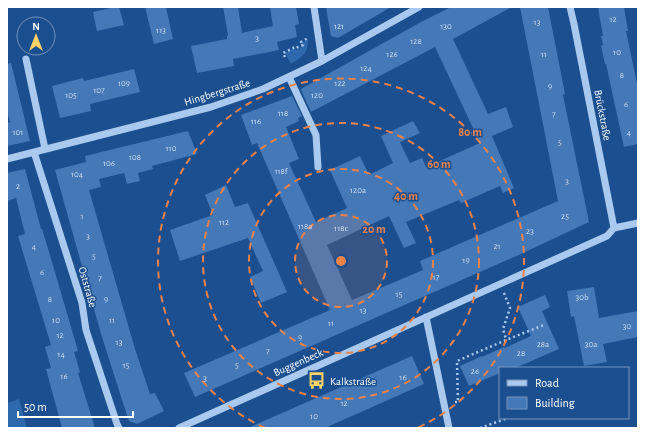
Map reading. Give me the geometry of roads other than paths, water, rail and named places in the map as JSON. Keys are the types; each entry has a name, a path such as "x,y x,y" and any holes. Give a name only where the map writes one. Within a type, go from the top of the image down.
{"street":[{"path":"314,7 322,61"},
{"name":"Hingbergstraße","path":"7,159 211,107 264,89 322,61 419,7"},
{"name":"Brückstraße","path":"570,7 614,228"},
{"path":"26,59 45,149"},
{"path":"289,77 316,135 318,167"},
{"name":"Oststraße","path":"34,152 82,303 86,330 116,424 119,428"},
{"name":"Buggenbeck","path":"179,428 607,236 614,228 638,223"},
{"path":"426,317 449,428"}],"place":[{"name":"Kalkstraße","path":"317,381"}]}
